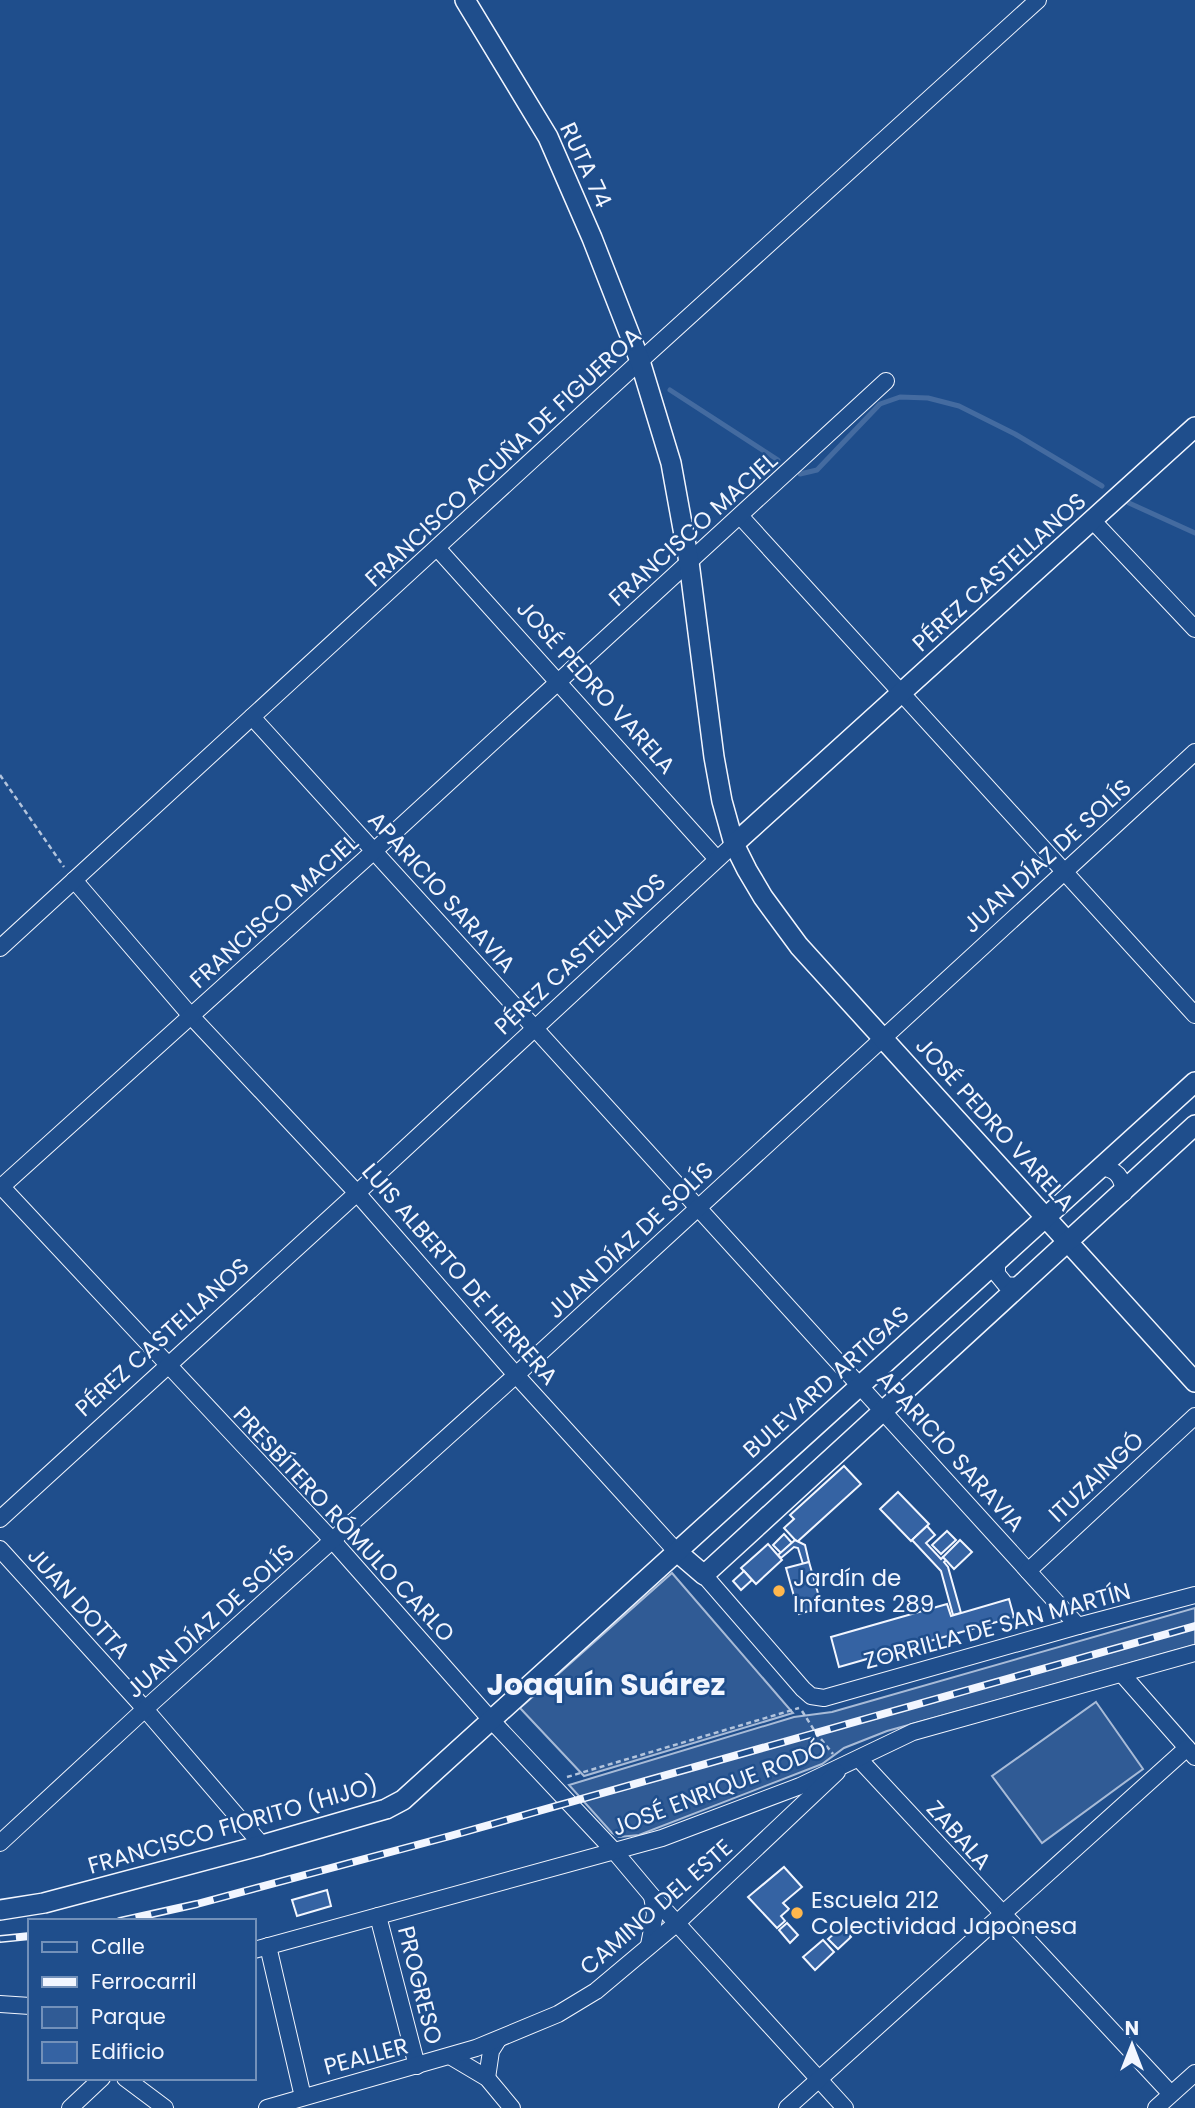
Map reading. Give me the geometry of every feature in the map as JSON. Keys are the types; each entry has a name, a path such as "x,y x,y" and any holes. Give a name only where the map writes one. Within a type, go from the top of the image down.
{"street":[{"name":"RUTA 74","path":"465,0 548,137 593,237 640,361 671,463 689,562"},
{"name":"FRANCISCO ACUÑA DE FIGUEROA","path":"0,948 1038,0"},
{"name":"FRANCISCO MACIEL","path":"0,1186 374,851 886,381"},
{"name":"PÉREZ CASTELLANOS","path":"0,1518 357,1193 717,859 1195,427"},
{"path":"740,517 1195,1015"},
{"path":"1093,521 1195,629"},
{"name":"JOSÉ PEDRO VARELA","path":"438,548 717,859"},
{"name":"JOSÉ PEDRO VARELA","path":"689,562 722,801 734,844 763,897 799,947 1195,1382"},
{"name":"APARICIO SARAVIA","path":"253,717 697,1208 885,1411 1077,1626"},
{"name":"JUAN DÍAZ DE SOLÍS","path":"0,1843 516,1375 1195,752"},
{"name":"LUIS ALBERTO DE HERRERA","path":"74,880 191,1016 357,1193 516,1375 676,1551 704,1575 806,1702"},
{"name":"BULEVARD ARTIGAS","path":"492,1721 1195,1082"},
{"path":"704,1575 1018,1286 1124,1193 1195,1125"},
{"path":"1101,1167 1114,1170 1123,1180 1124,1193"},
{"name":"PRESBÍTERO RÓMULO CARLO","path":"0,1186 333,1541 492,1721 615,1852 845,2108"},
{"path":"997,1261 998,1274 1006,1285 1018,1286"},
{"name":"ITUZAINGÓ","path":"1028,1571 1195,1416"},
{"name":"JUAN DOTTA","path":"0,1549 145,1709 262,1845"},
{"name":"ZORRILLA DE SAN MARTÍN","path":"806,1702 1195,1595"},
{"name":"JOSÉ ENRIQUE RODÓ","path":"261,1948 662,1838 800,1786 913,1732 1195,1653"},
{"path":"787,2108 1001,1914 1191,1753 1122,1674"},
{"name":"FRANCISCO FIORITO (HIJO)","path":"0,1910 44,1903 386,1809 404,1800 492,1721"},
{"name":"ZABALA","path":"859,1759 1171,2094"},
{"name":"CAMINO DEL ESTE","path":"476,2048 558,2014 587,1997 677,1923 843,1766"},
{"path":"649,1945 655,1914 652,1896"},
{"name":"PROGRESO","path":"378,1916 417,2066"},
{"path":"261,1948 303,2097"},
{"path":"0,2004 28,2006"},
{"path":"486,2078 487,2062 498,2040"},
{"name":"PEALLER","path":"267,2108 476,2048"},
{"name":"PROGRESO","path":"450,2056 486,2078 512,2108"},
{"path":"1156,2108 1195,2073"},
{"path":"70,2108 100,2080"},
{"path":"128,2080 165,2108"}],"path":[{"path":"0,775 74,880"},
{"path":"551,1782 806,1702 816,1733 843,1766"}],"green space":[{"path":"672,1573 793,1713 584,1776 520,1708"},
{"path":"1195,1608 1195,1645 887,1731 844,1748 822,1764 639,1835 619,1837 612,1833 569,1785 794,1717 832,1712"},
{"path":"1096,1702 1143,1769 1042,1843 992,1776"}],"building":[{"path":"844,1466 861,1484 797,1542 784,1528 794,1519 790,1515"},
{"path":"898,1492 929,1524 911,1541 880,1509"},
{"path":"927,1526 935,1535 926,1543 941,1559 943,1557 946,1560 944,1562 948,1567 961,1613 953,1615 941,1571 912,1540"},
{"path":"947,1531 956,1540 941,1554 932,1545"},
{"path":"784,1534 792,1543 781,1553 773,1545"},
{"path":"795,1540 805,1545 809,1562 803,1564 798,1548 794,1547 781,1558 778,1555"},
{"path":"960,1540 972,1552 954,1569 943,1557"},
{"path":"768,1544 782,1560 756,1584 741,1568"},
{"path":"809,1562 822,1607 799,1614 786,1568"},
{"path":"744,1571 752,1580 741,1590 733,1581"},
{"path":"1009,1599 1014,1617 839,1667 831,1637 947,1604 951,1616"},
{"path":"784,1867 802,1887 783,1903 789,1909 781,1916 785,1921 777,1928 748,1897"},
{"path":"327,1890 331,1906 297,1916 292,1900"},
{"path":"787,1923 798,1935 790,1943 779,1930"},
{"path":"842,1927 851,1937 838,1949 828,1939"},
{"path":"823,1940 834,1952 815,1970 803,1957"}],"waterway":[{"path":"670,390 778,460"},
{"path":"800,474 817,470 880,404 900,397 928,398 959,406 1015,434 1102,486"},
{"path":"1129,503 1195,533"}],"railway":[{"path":"129,1919 197,1904 450,1836 1195,1626"},
{"path":"0,1939 28,1936"}],"place":[{"name":"Jardín de Infantes 289","path":"779,1591"},
{"name":"Escuela 212 Colectividad Japonesa","path":"797,1913"}],"district":[{"name":"Joaquín Suárez","path":"606,1684"}]}
